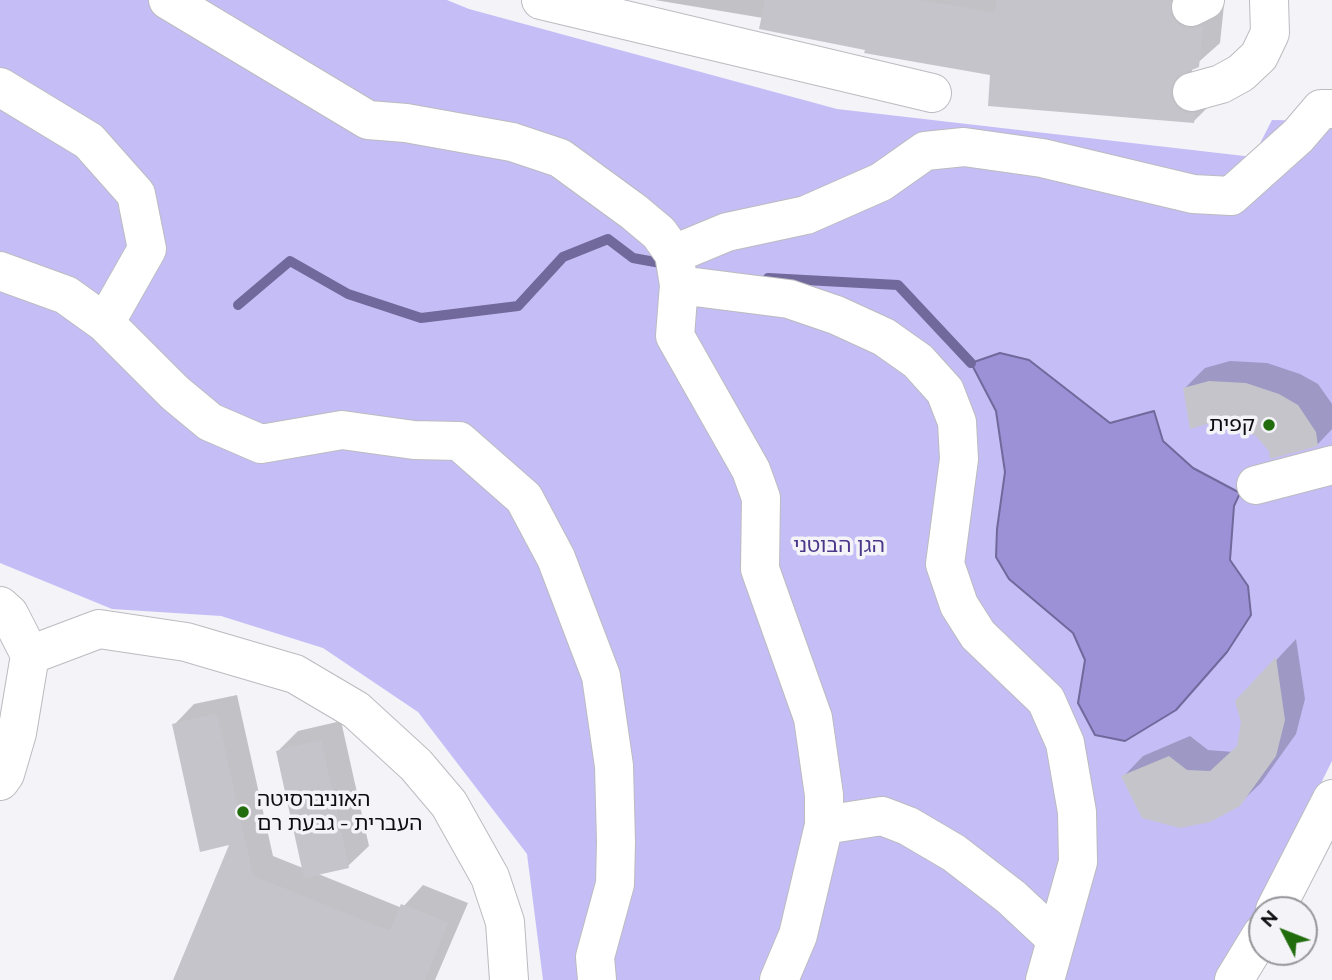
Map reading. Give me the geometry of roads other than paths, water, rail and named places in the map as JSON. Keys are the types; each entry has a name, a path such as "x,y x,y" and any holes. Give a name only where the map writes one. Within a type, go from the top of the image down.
{"street":[{"path":"168,0 368,120 406,123 512,142 560,158 659,233 676,269 675,337 751,470 761,498 760,569 813,718 824,795 824,825 798,935 779,980"},
{"path":"541,0 932,93"},
{"path":"1192,92 1221,84 1241,73 1259,56 1270,33 1269,0"},
{"path":"0,87 89,141 136,194 147,249 105,323"},
{"path":"676,269 727,232 806,215 881,182 925,151 964,147 1029,156 1194,194 1231,196 1298,136 1321,109 1332,109"},
{"path":"676,269 789,299 836,315 896,345 918,361 945,391 957,422 959,459 945,564 959,605 978,635 1046,700 1065,743 1077,813 1078,862 1045,980"},
{"path":"0,271 66,295 105,323 175,393 210,422 261,444 342,430 414,440 459,441 524,498 556,558 601,676 614,766 616,842 615,884 595,957 597,980"},
{"path":"1256,485 1332,465"},
{"path":"0,606 9,614 30,655 17,733 5,774 0,781"},
{"path":"30,655 99,629 186,642 296,674 356,710 416,765 449,804 490,877 505,922 509,980"},
{"path":"1282,896 1332,799"},
{"path":"824,825 882,816 908,826 954,853 1011,897 1055,938"},
{"path":"1234,980 1248,957"}],"waterway":[{"path":"238,305 290,261 348,294 421,318 518,306 563,257 608,239 633,258 666,264"},
{"path":"768,278 898,285 971,363"}],"place":[{"name":"קפית","path":"1269,425"},
{"name":"האוניברסיטה העברית - גבעת רם","path":"243,812"}],"park label":[{"name":"הגן הבוטני","path":"839,546"}]}
